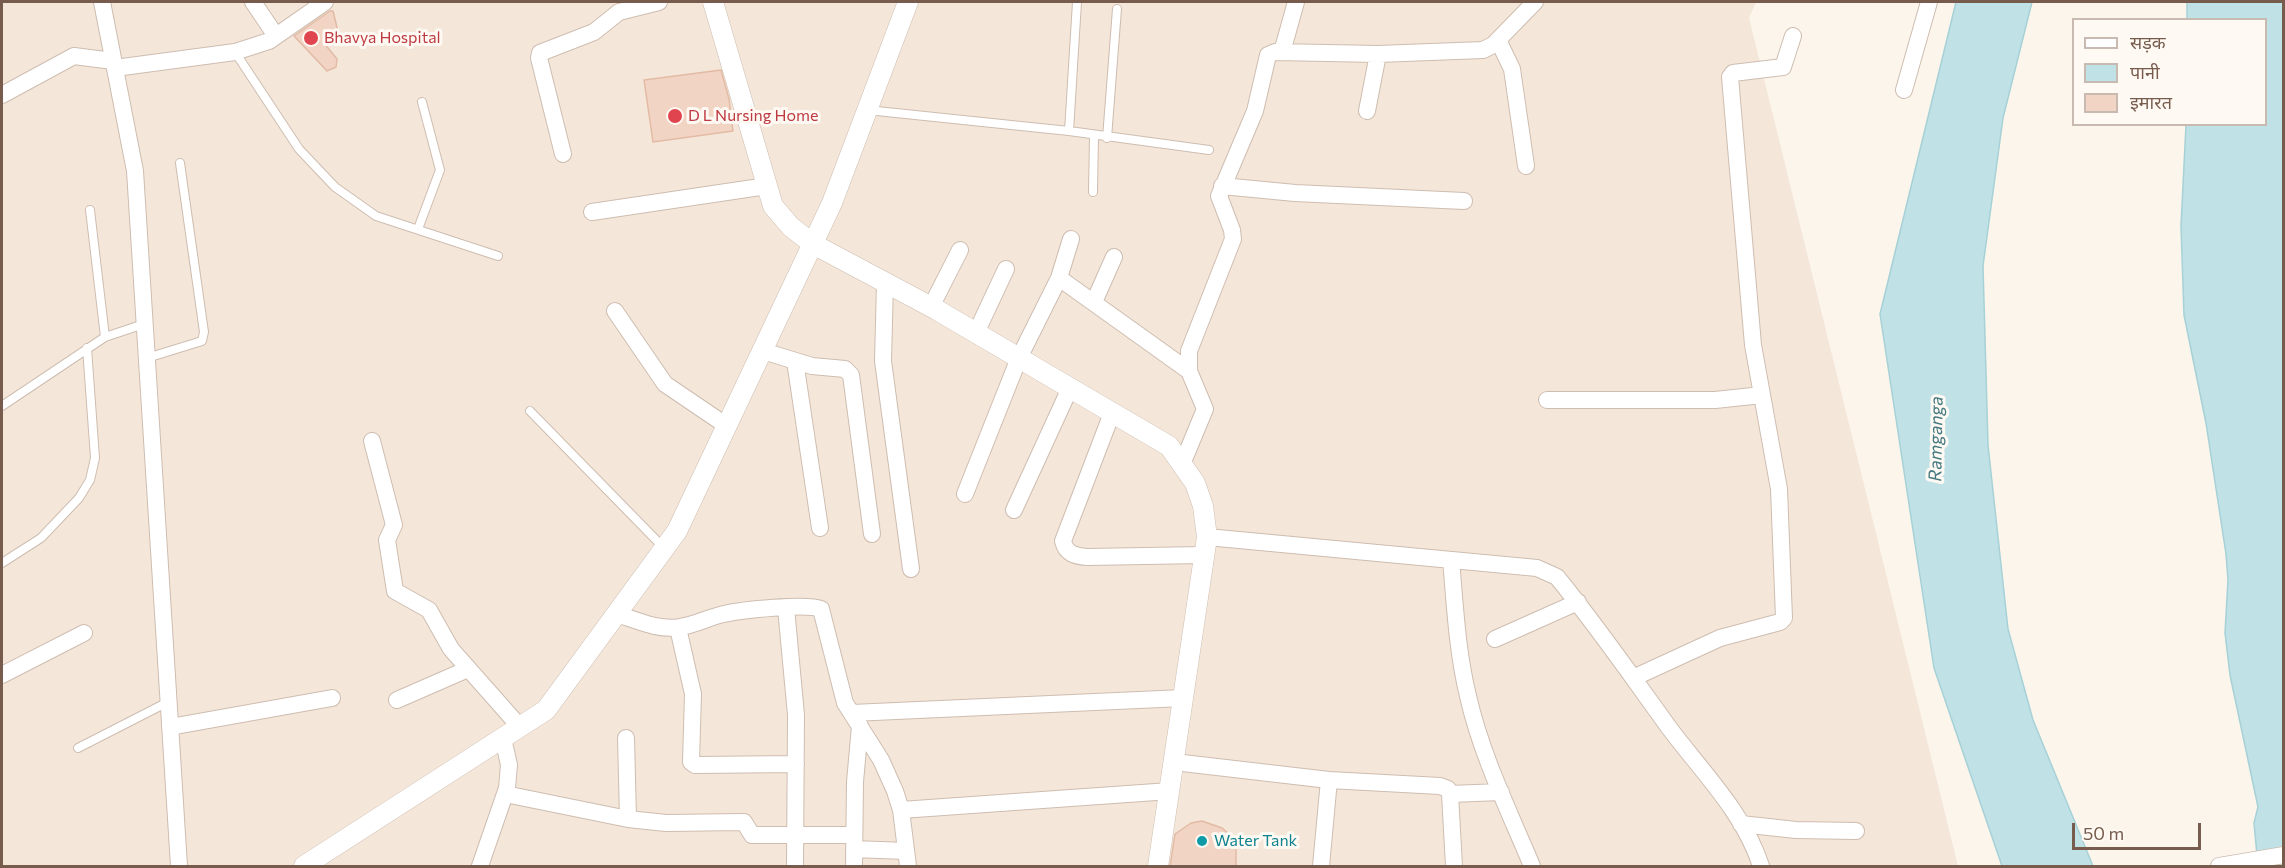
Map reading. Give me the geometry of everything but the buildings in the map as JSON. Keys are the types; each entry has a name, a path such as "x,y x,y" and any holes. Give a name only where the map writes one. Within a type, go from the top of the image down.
{"street":[{"path":"102,2 135,171 178,867"},
{"path":"253,2 276,36"},
{"path":"2,95 74,56 114,65 235,52 276,36 325,2"},
{"path":"563,154 539,58 540,53 594,32 619,12 659,2"},
{"path":"713,2 773,206 791,227 813,244 931,307 1169,446 1183,462 1195,483 1203,506 1206,546 1158,867"},
{"path":"309,865 546,710 677,531 813,244 908,2"},
{"path":"1282,52 1296,2"},
{"path":"1183,462 1205,409 1189,371 1189,351 1233,239 1232,230 1221,207 1219,196 1255,111 1268,55 1271,52 1378,54 1483,50 1498,40 1535,2"},
{"path":"1904,90 1929,2"},
{"path":"1633,678 1720,638 1780,622 1784,618 1779,489 1753,345 1730,77 1733,73 1783,67 1793,36"},
{"path":"1498,40 1512,69 1526,166"},
{"path":"1367,111 1378,54"},
{"path":"592,212 767,186"},
{"path":"1222,186 1295,193 1464,201"},
{"path":"965,495 1019,358 1059,278 1071,239"},
{"path":"931,307 960,250"},
{"path":"1094,302 1114,257"},
{"path":"976,333 1006,269"},
{"path":"1059,278 1189,371"},
{"path":"885,283 883,361 911,569"},
{"path":"615,311 665,384 727,426"},
{"path":"763,351 812,366 845,369 851,375 872,534"},
{"path":"795,361 820,528"},
{"path":"1014,510 1070,388"},
{"path":"1547,400 1715,400 1762,395"},
{"path":"1112,413 1064,541 1065,548 1070,554 1087,558 1206,546 1451,560 1537,568 1557,577 1727,801 1756,850 1761,867"},
{"path":"372,441 394,525 387,540 397,595 429,610 451,649 520,727"},
{"path":"1451,560 1460,654 1468,696 1501,792 1532,867"},
{"path":"1495,639 1578,602"},
{"path":"505,794 628,819 666,824 744,822 752,835 797,833 854,842 907,859 901,810 880,760 840,688 821,609 815,606 725,613 678,628 657,626 617,614"},
{"path":"786,608 796,715 795,867"},
{"path":"678,628 693,694 691,762 695,765 796,764"},
{"path":"2,675 84,633"},
{"path":"397,700 468,669"},
{"path":"170,727 332,698"},
{"path":"856,720 1183,698"},
{"path":"854,867 856,720"},
{"path":"480,867 505,794 509,765 503,738"},
{"path":"626,738 628,819"},
{"path":"1174,762 1329,780 1440,786 1448,789 1450,794 1454,867"},
{"path":"1321,867 1329,780"},
{"path":"901,810 1170,791"},
{"path":"1450,794 1501,792"},
{"path":"1741,824 1796,830 1856,831"},
{"path":"2219,867 2283,855"}],"lane":[{"path":"1069,131 1077,2"},
{"path":"1107,138 1117,9"},
{"path":"235,52 299,149 335,187 376,216 498,256"},
{"path":"418,229 440,170 422,102"},
{"path":"867,110 1069,131 1107,138 1209,150"},
{"path":"1093,192 1094,136"},
{"path":"147,358 194,345 202,341 204,332 180,163"},
{"path":"90,210 105,337"},
{"path":"2,406 105,337 144,324"},
{"path":"2,563 41,538 79,498 90,480 95,458 87,348"},
{"path":"530,411 665,548"},
{"path":"78,748 168,702"}],"shaded area":[{"path":"2,2 1756,2 1749,18 1958,866 2,866"}],"water":[{"name":"Ramganga","path":"1956,2 2032,2 2003,118 1983,266 1988,445 2008,629 2033,720 2093,866 2002,866 1934,668 1880,314"},
{"path":"2187,2 2283,2 2283,866 2258,866 2254,823 2258,807 2230,675 2225,633 2228,580 2226,554 2206,423 2184,315 2181,226 2186,126 2267,126 2267,18 2187,18"}],"place":[{"name":"Bhavya Hospital","path":"311,38"},
{"name":"D L Nursing Home","path":"675,116"},
{"name":"Water Tank","path":"1202,841"}]}
